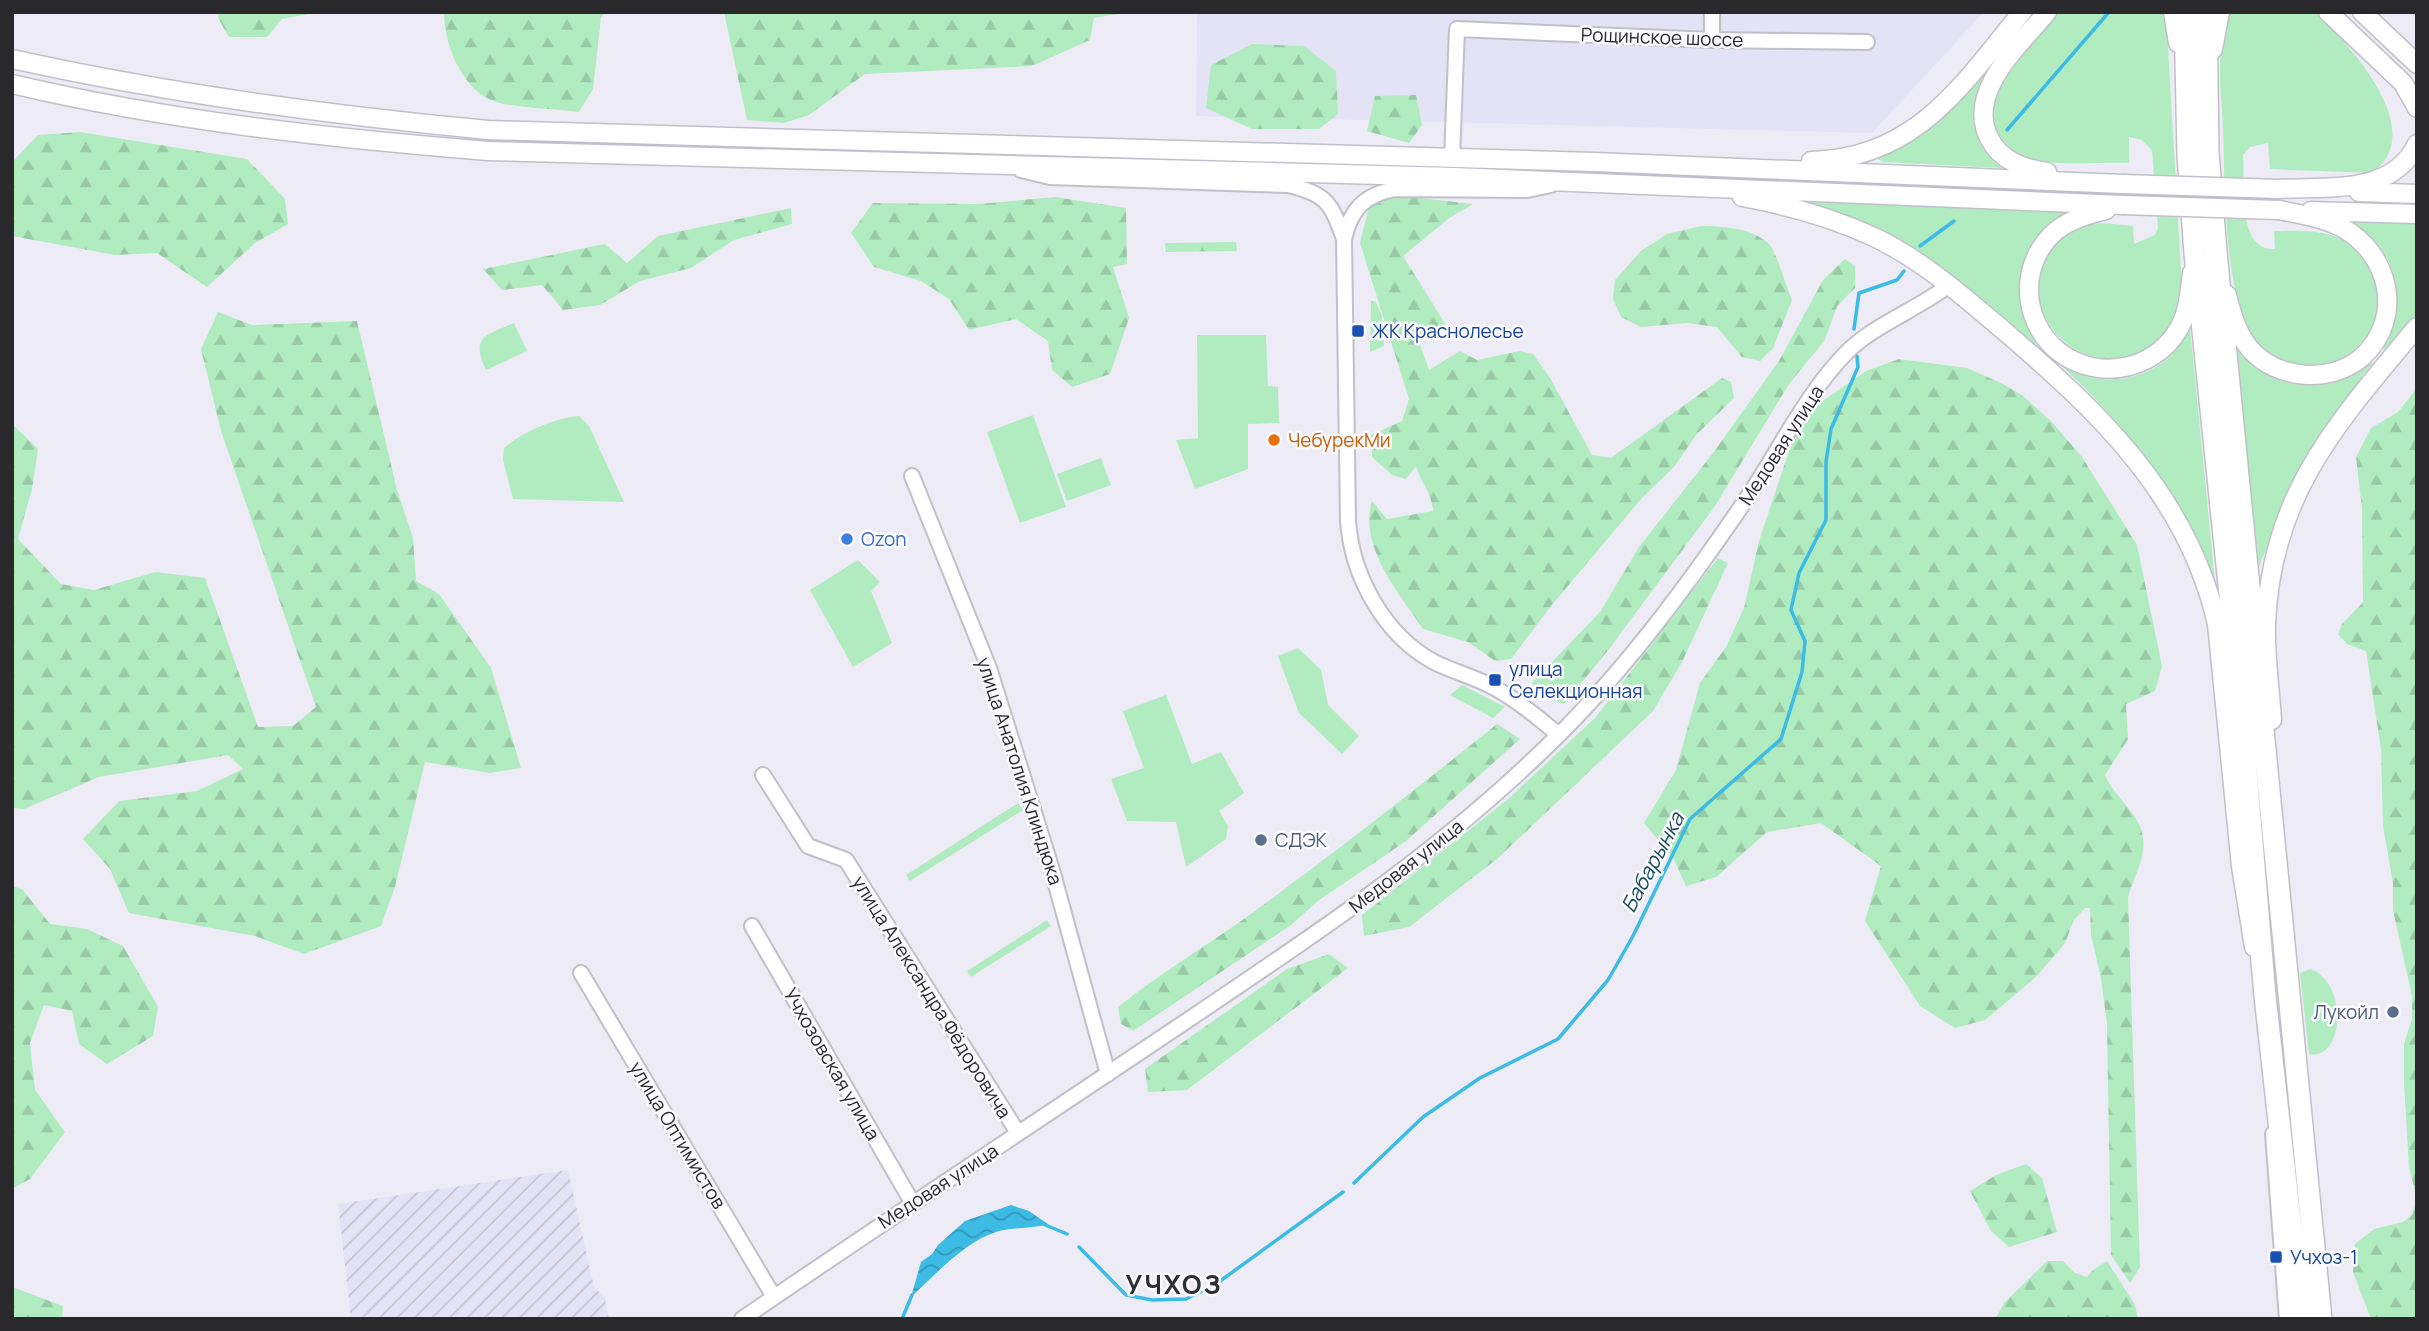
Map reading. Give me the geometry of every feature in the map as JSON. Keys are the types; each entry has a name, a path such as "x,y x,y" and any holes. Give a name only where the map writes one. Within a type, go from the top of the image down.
{"highway":[{"path":"2185,12 2196,86 2234,629 2266,996 2301,1319"},
{"path":"2196,86 2206,12"},
{"path":"2206,252 2282,909 2321,1319"}],"main road":[{"path":"1595,162 1687,157 1823,161 1846,158 1884,147 1904,137 1937,111 2022,12"},
{"path":"2047,12 2005,63 1989,88 1984,112 1987,132 2006,159 2028,169 2123,184"},
{"path":"2173,12 2196,86"},
{"path":"2196,86 2220,12"},
{"path":"2328,12 2403,83 2417,108"},
{"path":"2362,12 2417,64"},
{"path":"12,59 179,92 283,108 488,131 1595,162 2417,194"},
{"path":"12,84 178,117 376,142 488,151 1572,181 2123,205 2417,214"},
{"path":"2279,189 2382,180 2406,163 2417,144"},
{"path":"1572,181 1668,192 1732,195 1794,209 1874,238 1911,258 1949,285 2098,415 2157,485 2190,544 2210,594 2221,650 2248,925 2266,996"},
{"path":"2123,205 2086,215 2066,225 2049,238 2033,265 2028,286 2031,309 2045,338 2065,356 2088,366 2122,368 2144,362 2162,349 2182,321 2206,252"},
{"path":"2206,252 2238,330 2249,348 2264,361 2281,370 2304,375 2335,372 2355,362 2377,338 2385,318 2388,296 2383,272 2374,254 2341,228 2319,219 2279,210"},
{"path":"2282,909 2277,778 2266,624 2273,567 2290,508 2315,457 2351,405 2417,327"}],"street":[{"path":"1452,158 1457,12"},
{"path":"1712,12 1712,40"},
{"name":"Рощинское шоссе","path":"1457,29 1712,40 1867,42"},
{"path":"996,164 1050,177 1313,190 1326,199 1344,239"},
{"path":"1559,735 1517,701 1489,685 1433,661 1398,633 1369,596 1356,566 1348,521 1344,239 1355,208 1377,192 1395,189 1527,190 1572,181"},
{"name":"Медовая улица","path":"743,1319 912,1202 1336,921 1434,845 1559,735 1638,645 1700,565 1832,368 1852,347 1923,305 1949,285"},
{"name":"улица Анатолия Клиндюка","path":"912,475 989,668 1056,882 1108,1074"},
{"name":"улица Александра Фёдоровича","path":"763,775 808,846 846,860 1018,1133"},
{"name":"Учхозовская улица","path":"752,926 912,1202"},
{"name":"улица Оптимистов","path":"581,973 774,1297"},
{"path":"2276,1091 2272,1149 2287,1319"},
{"path":"2316,1264 2329,1319"}],"shaded area":[{"path":"1197,12 1984,12 1872,133 1196,116"},
{"path":"568,1170 594,1287 605,1298 609,1319 351,1319 338,1204"}],"green space":[{"path":"219,12 319,12 282,19 267,37 229,37 218,18"},
{"path":"444,12 605,12 601,18 593,89 579,112 509,105 480,94 456,63 447,37"},
{"path":"724,12 1124,13 1094,18 1090,40 1032,66 865,74 809,115 784,123 747,120"},
{"path":"2056,12 2166,12 2182,288 2177,309 2163,337 2147,350 2137,354 2106,358 2079,351 2058,335 2044,314 2038,289 2041,265 2055,243 2080,227 2100,223 2133,226 2134,244 2155,235 2158,228 2152,150 2142,140 2129,137 2129,163 2040,161 2023,157 2007,147 1999,136 1993,119 1994,102 2009,69"},
{"path":"2228,12 2315,12 2365,68 2389,114 2392,136 2387,156 2372,173 2270,169 2268,143 2250,147 2243,155 2248,228 2254,239 2263,247 2275,249 2274,231 2314,232 2339,238 2350,244 2369,263 2379,288 2379,311 2369,333 2354,350 2333,362 2310,367 2286,363 2263,350 2249,331 2240,309 2228,243 2220,79 2220,59"},
{"path":"1252,44 1304,46 1336,71 1338,114 1319,129 1252,129 1206,108 1211,65"},
{"path":"1994,65 1979,95 1977,118 1985,141 2002,168 1883,162 1878,159 1934,123"},
{"path":"1416,95 1422,125 1409,143 1367,131 1375,96"},
{"path":"80,132 247,159 285,199 288,224 255,243 207,287 157,253 115,255 12,236 12,162 38,135"},
{"path":"1403,196 1473,204 1448,219 1403,256 1446,325 1434,341 1415,331 1429,370 1460,351 1477,360 1520,351 1533,354 1550,378 1592,455 1611,458 1722,378 1731,382 1734,398 1696,435 1674,467 1642,498 1551,606 1511,659 1495,661 1468,642 1423,629 1383,568 1371,535 1369,518 1372,501 1387,519 1433,511 1431,499 1416,466 1406,479 1392,475 1372,457 1371,435 1402,421 1409,399 1360,243 1369,207 1383,199"},
{"path":"1055,197 1126,208 1127,264 1113,267 1129,318 1110,374 1072,387 1052,370 1048,341 1016,319 969,330 949,299 921,281 874,267 851,233 873,203 979,204"},
{"path":"1812,200 2067,212 2040,236 2021,272 2021,309 2038,349 1988,304 1935,264 1877,230 1815,205"},
{"path":"791,208 792,224 734,240 691,268 640,281 600,305 563,310 542,285 502,290 483,269 605,244 627,263 658,236"},
{"path":"2350,221 2417,222 2417,316 2385,349 2382,348 2394,321 2397,293 2395,280 2391,266 2375,241"},
{"path":"1701,226 1728,227 1755,234 1769,244 1775,255 1792,300 1773,348 1760,361 1742,357 1717,327 1687,323 1641,327 1621,317 1613,299 1615,280 1641,251 1667,234"},
{"path":"1236,242 1237,251 1166,252 1165,243"},
{"path":"1845,259 1855,266 1855,288 1837,306 1825,340 1789,384 1715,506 1609,649 1564,704 1545,697 1532,683 1600,612 1639,547 1713,453 1779,361 1823,280"},
{"path":"1371,301 1375,301 1382,315 1384,346 1370,352"},
{"path":"218,312 252,325 357,321 397,490 413,538 416,581 439,594 491,668 521,768 490,773 425,762 395,887 381,926 304,954 255,936 129,913 110,869 83,839 119,801 197,791 243,769 228,755 99,777 24,809 12,808 12,424 38,449 32,489 18,539 61,584 94,590 155,572 205,578 258,727 293,726 316,707 221,431 201,349"},
{"path":"514,323 527,351 486,370 481,359 480,343 489,334"},
{"path":"2188,327 2215,581 2189,525 2159,476 2112,418 2062,366 2092,378 2122,379 2136,375 2163,363 2182,341"},
{"path":"1197,335 1266,335 1268,386 1278,387 1279,423 1248,424 1248,469 1195,489 1176,440 1198,438"},
{"path":"2236,348 2266,371 2281,378 2312,383 2342,377 2370,362 2372,364 2362,376 2362,381 2316,439 2296,473 2259,567"},
{"path":"1899,359 1967,368 2022,395 2051,421 2082,457 2137,545 2162,666 2155,691 2126,704 2128,739 2105,775 2138,822 2144,843 2141,862 2128,898 2140,1267 2130,1283 2111,1255 2107,1024 2101,978 2091,935 2090,908 2085,908 2074,920 2065,943 2036,977 1985,1020 1955,1028 1920,1006 1865,921 1881,866 1821,823 1767,832 1716,877 1686,886 1673,858 1644,823 1676,770 1700,683 1726,647 1744,608 1759,541 1796,430 1811,409 1866,371"},
{"path":"2417,388 2417,1199 2409,1167 2404,1083 2404,1044 2412,1019 2412,996 2393,910 2393,883 2383,826 2381,749 2366,651 2347,644 2338,634 2342,624 2363,602 2362,509 2356,457 2371,428 2398,412"},
{"path":"1033,415 1066,507 1020,523 987,432"},
{"path":"579,416 589,426 624,502 513,499 503,460 504,448 539,427"},
{"path":"1101,458 1111,485 1067,501 1057,474"},
{"path":"1718,558 1728,563 1682,662 1653,711 1497,859 1409,927 1364,936 1362,915 1507,800 1596,717"},
{"path":"858,560 880,582 871,591 892,643 853,667 810,590"},
{"path":"1298,648 1321,670 1328,705 1359,736 1342,754 1299,713 1278,656"},
{"path":"1462,685 1505,707 1493,718 1450,695"},
{"path":"1166,695 1192,764 1221,752 1244,793 1219,811 1228,826 1226,839 1186,867 1176,822 1127,821 1111,779 1144,768 1123,711"},
{"path":"1497,724 1520,739 1406,841 1318,901 1291,925 1133,1031 1121,1024 1118,1007 1292,884"},
{"path":"1018,803 1023,810 910,881 906,875"},
{"path":"12,886 22,889 50,924 87,929 123,946 158,1007 153,1036 107,1064 79,1044 72,1011 44,1005 30,1043 35,1090 65,1132 30,1179 12,1189"},
{"path":"1047,920 1051,926 971,977 967,971"},
{"path":"1329,954 1348,968 1187,1090 1148,1092 1145,1069 1287,969"},
{"path":"2310,969 2323,977 2331,989 2337,1019 2335,1034 2329,1046 2321,1053 2309,1054 2300,973"},
{"path":"2026,1164 2042,1178 2057,1232 2009,1247 1991,1231 1970,1191 1996,1175"},
{"path":"2417,1199 2417,1319 2371,1319 2353,1272 2355,1244 2374,1229 2403,1222 2412,1215"},
{"path":"2047,1261 2063,1261 2075,1273 2087,1277 2107,1261 2135,1305 2138,1319 1995,1319 2005,1302"},
{"path":"12,1287 63,1306 62,1319 12,1319"}],"water":[{"path":"1011,1205 1029,1211 1048,1224 999,1231 974,1242 911,1297 921,1262 932,1254 938,1245 965,1221"}],"waterway":[{"name":"Бабарынка","path":"2007,130 2109,12"},
{"name":"Бабарынка","path":"1920,246 1954,221"},
{"name":"Бабарынка","path":"1854,329 1859,293 1897,280 1904,271"},
{"name":"Бабарынка","path":"1354,1183 1423,1117 1480,1078 1558,1039 1608,980 1633,936 1690,819 1781,739 1802,672 1805,641 1791,610 1799,573 1826,520 1826,462 1831,429 1858,367 1857,356"},
{"name":"Бабарынка","path":"1079,1247 1126,1295 1152,1300 1186,1299 1216,1284 1343,1192"},
{"name":"Бабарынка","path":"1043,1224 1067,1234"},
{"name":"Бабарынка","path":"902,1319 912,1295"}],"place":[{"name":"ЖК Краснолесье","path":"1358,331"},
{"name":"ЧебурекМи","path":"1274,440"},
{"name":"Ozon","path":"847,539"},
{"name":"улица Селекционная","path":"1495,680"},
{"name":"СДЭК","path":"1261,840"},
{"name":"Лукойл","path":"2393,1012"},
{"name":"Учхоз-1","path":"2276,1257"}],"district":[{"name":"УЧХОЗ","path":"1174,1284"}]}
